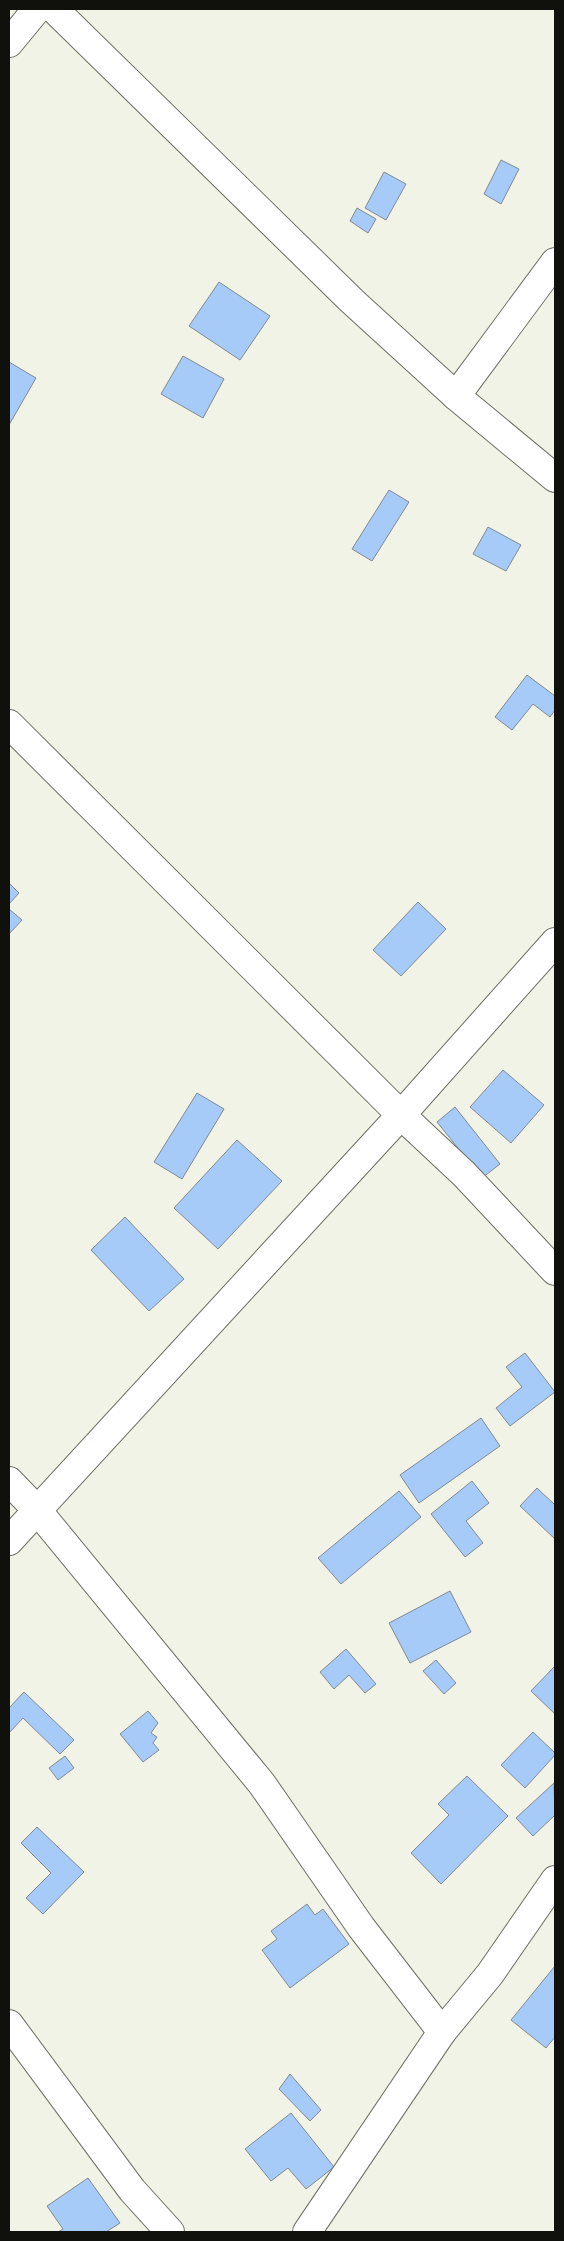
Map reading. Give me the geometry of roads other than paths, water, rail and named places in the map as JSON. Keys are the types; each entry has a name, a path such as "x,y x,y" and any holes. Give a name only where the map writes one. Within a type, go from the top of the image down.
{"street":[{"path":"9,43 37,9"},
{"path":"54,9 352,301 456,396 555,478"},
{"path":"456,396 555,262"},
{"path":"9,724 401,1115 464,1174 555,1270"},
{"path":"9,1541 401,1115 555,942"},
{"path":"9,1481 37,1510 262,1784 361,1927 442,2032"},
{"path":"307,2232 442,2032 490,1974 555,1880"},
{"path":"9,2024 132,2190 170,2232"}]}
